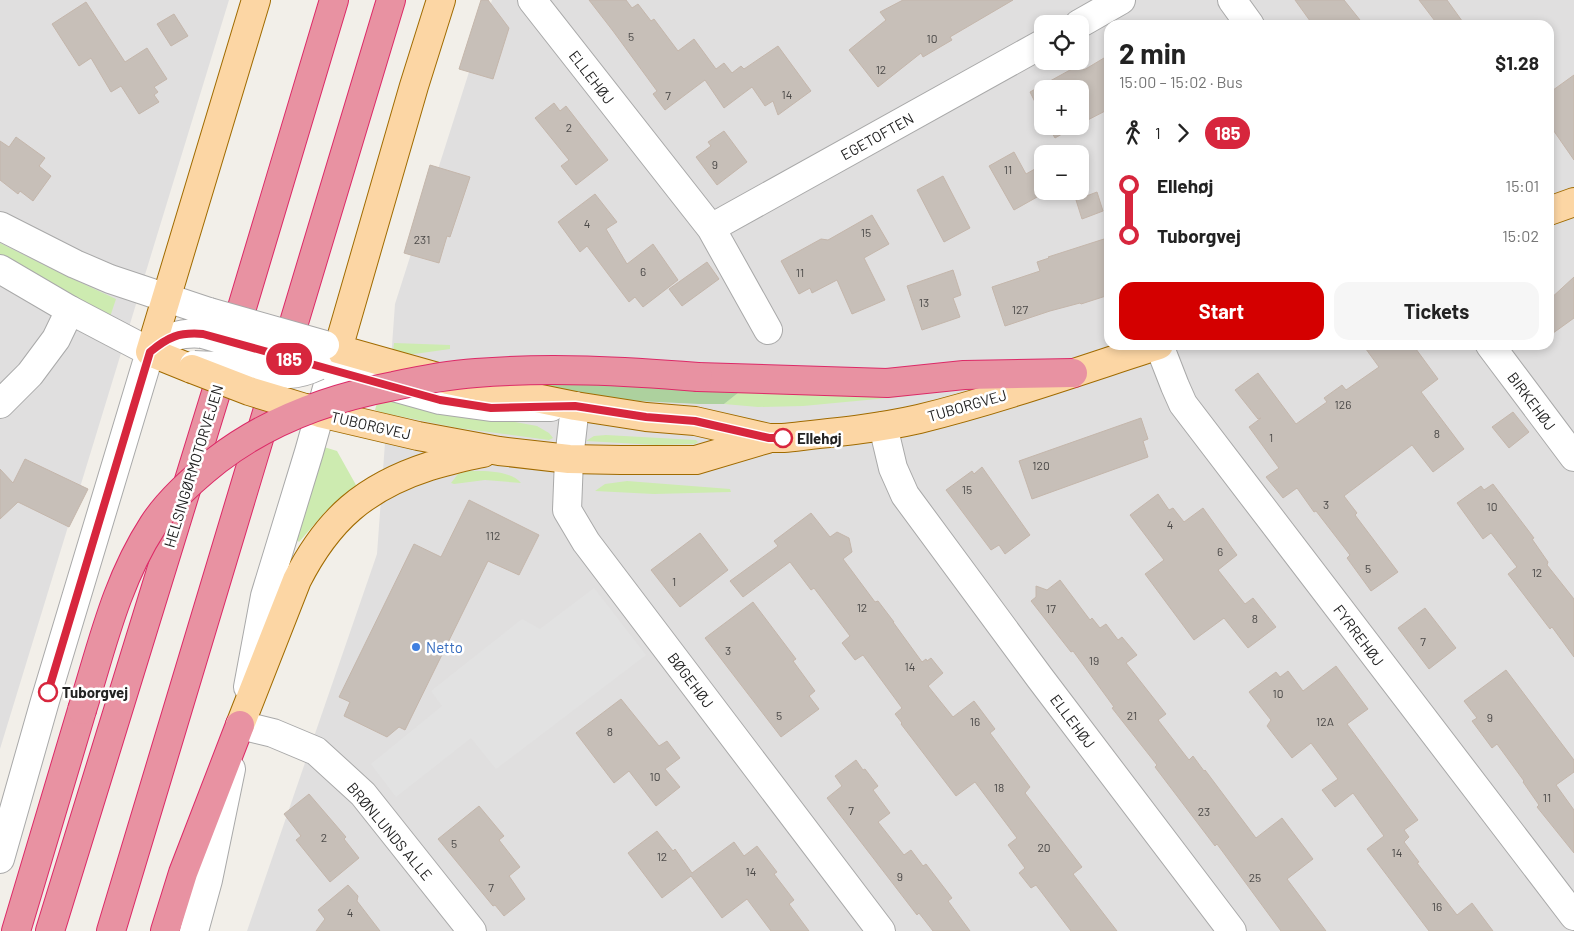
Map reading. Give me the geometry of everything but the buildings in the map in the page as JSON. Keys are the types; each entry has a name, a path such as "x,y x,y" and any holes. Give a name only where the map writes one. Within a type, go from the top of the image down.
{"highway":[{"name":"HELSINGØRMOTORVEJEN","path":"50,931 235,331 334,0"},
{"path":"111,931 391,0"},
{"path":"16,931 124,577 154,523 176,496 202,472 236,446 268,427 304,410 337,399 410,382 475,373 559,370 887,383 964,375 1073,373"},
{"path":"165,931 183,873 240,725"}],"main road":[{"path":"150,352 256,0"},
{"path":"328,357 441,0"},
{"path":"1554,209 1574,202"},
{"name":"TUBORGVEJ","path":"328,357 575,406 646,417 695,421 769,438 783,438 883,426 918,419 991,399 1144,350"},
{"name":"TUBORGVEJ","path":"150,352 249,391 313,411 418,436 499,451 569,459 696,460 769,438"},
{"path":"240,725 307,559 320,539 339,518 362,499 399,478 447,461 499,451"}],"street":[{"name":"ELLEHØJ","path":"532,0 711,228 768,330"},
{"path":"1089,18 1121,0"},
{"path":"1232,0 1246,20"},
{"name":"EGETOFTEN","path":"711,228 1034,48"},
{"path":"0,226 75,264 166,299 206,323 328,357"},
{"name":"TUBORGVEJ","path":"0,269 70,310 150,352"},
{"path":"0,404 30,374 56,339 70,310"},
{"path":"0,859 45,701 150,352 163,341 177,335 194,334 206,323"},
{"name":"FYRREHØJ","path":"1161,350 1183,404 1574,916"},
{"name":"BIRKEHØJ","path":"1494,350 1574,457"},
{"path":"189,366 246,367 284,374 296,374 328,357"},
{"path":"194,931 208,880 265,596 328,357"},
{"name":"BØGEHØJ","path":"575,406 569,459 567,510 586,542 881,931"},
{"name":"ELLEHØJ","path":"883,426 893,468 905,496 1232,931"},
{"name":"BRØNLUNDS ALLE","path":"240,725 273,733 316,750 363,794 472,931"}],"shaded area":[{"path":"0,0 229,0 0,749"},
{"path":"492,0 1574,0 1574,931 247,931 377,554 395,304"},
{"path":"594,588 646,655 496,769 471,738 396,797 371,764 442,706 431,691 522,619 540,629"}],"green space":[{"path":"0,243 116,299 110,317 20,268 0,255"},
{"path":"394,343 450,345 450,349 407,355 393,352"},
{"path":"540,380 743,389 724,404 699,404 638,401 581,394 540,386"},
{"path":"743,389 910,392 909,396 803,406 758,407 724,404"},
{"path":"380,392 475,415 537,426 549,433 553,438 549,440 458,428 384,413 375,410"},
{"path":"594,436 696,440 698,442 695,444 656,445 586,441"},
{"path":"324,447 337,451 356,485 325,512 299,542 296,539"},
{"path":"468,471 504,473 521,483 485,480 451,483 458,474"},
{"path":"627,481 730,489 731,492 654,494 595,491 605,484"}],"bus line":[{"name":"185","path":"48,692 150,352 163,341 177,335 203,334 440,400 491,408 575,406 646,417 695,421 769,438 783,438"}],"place":[{"name":"Ellehøj","path":"783,438"},
{"name":"Netto","path":"416,647"},
{"name":"Tuborgvej","path":"48,692"}]}
